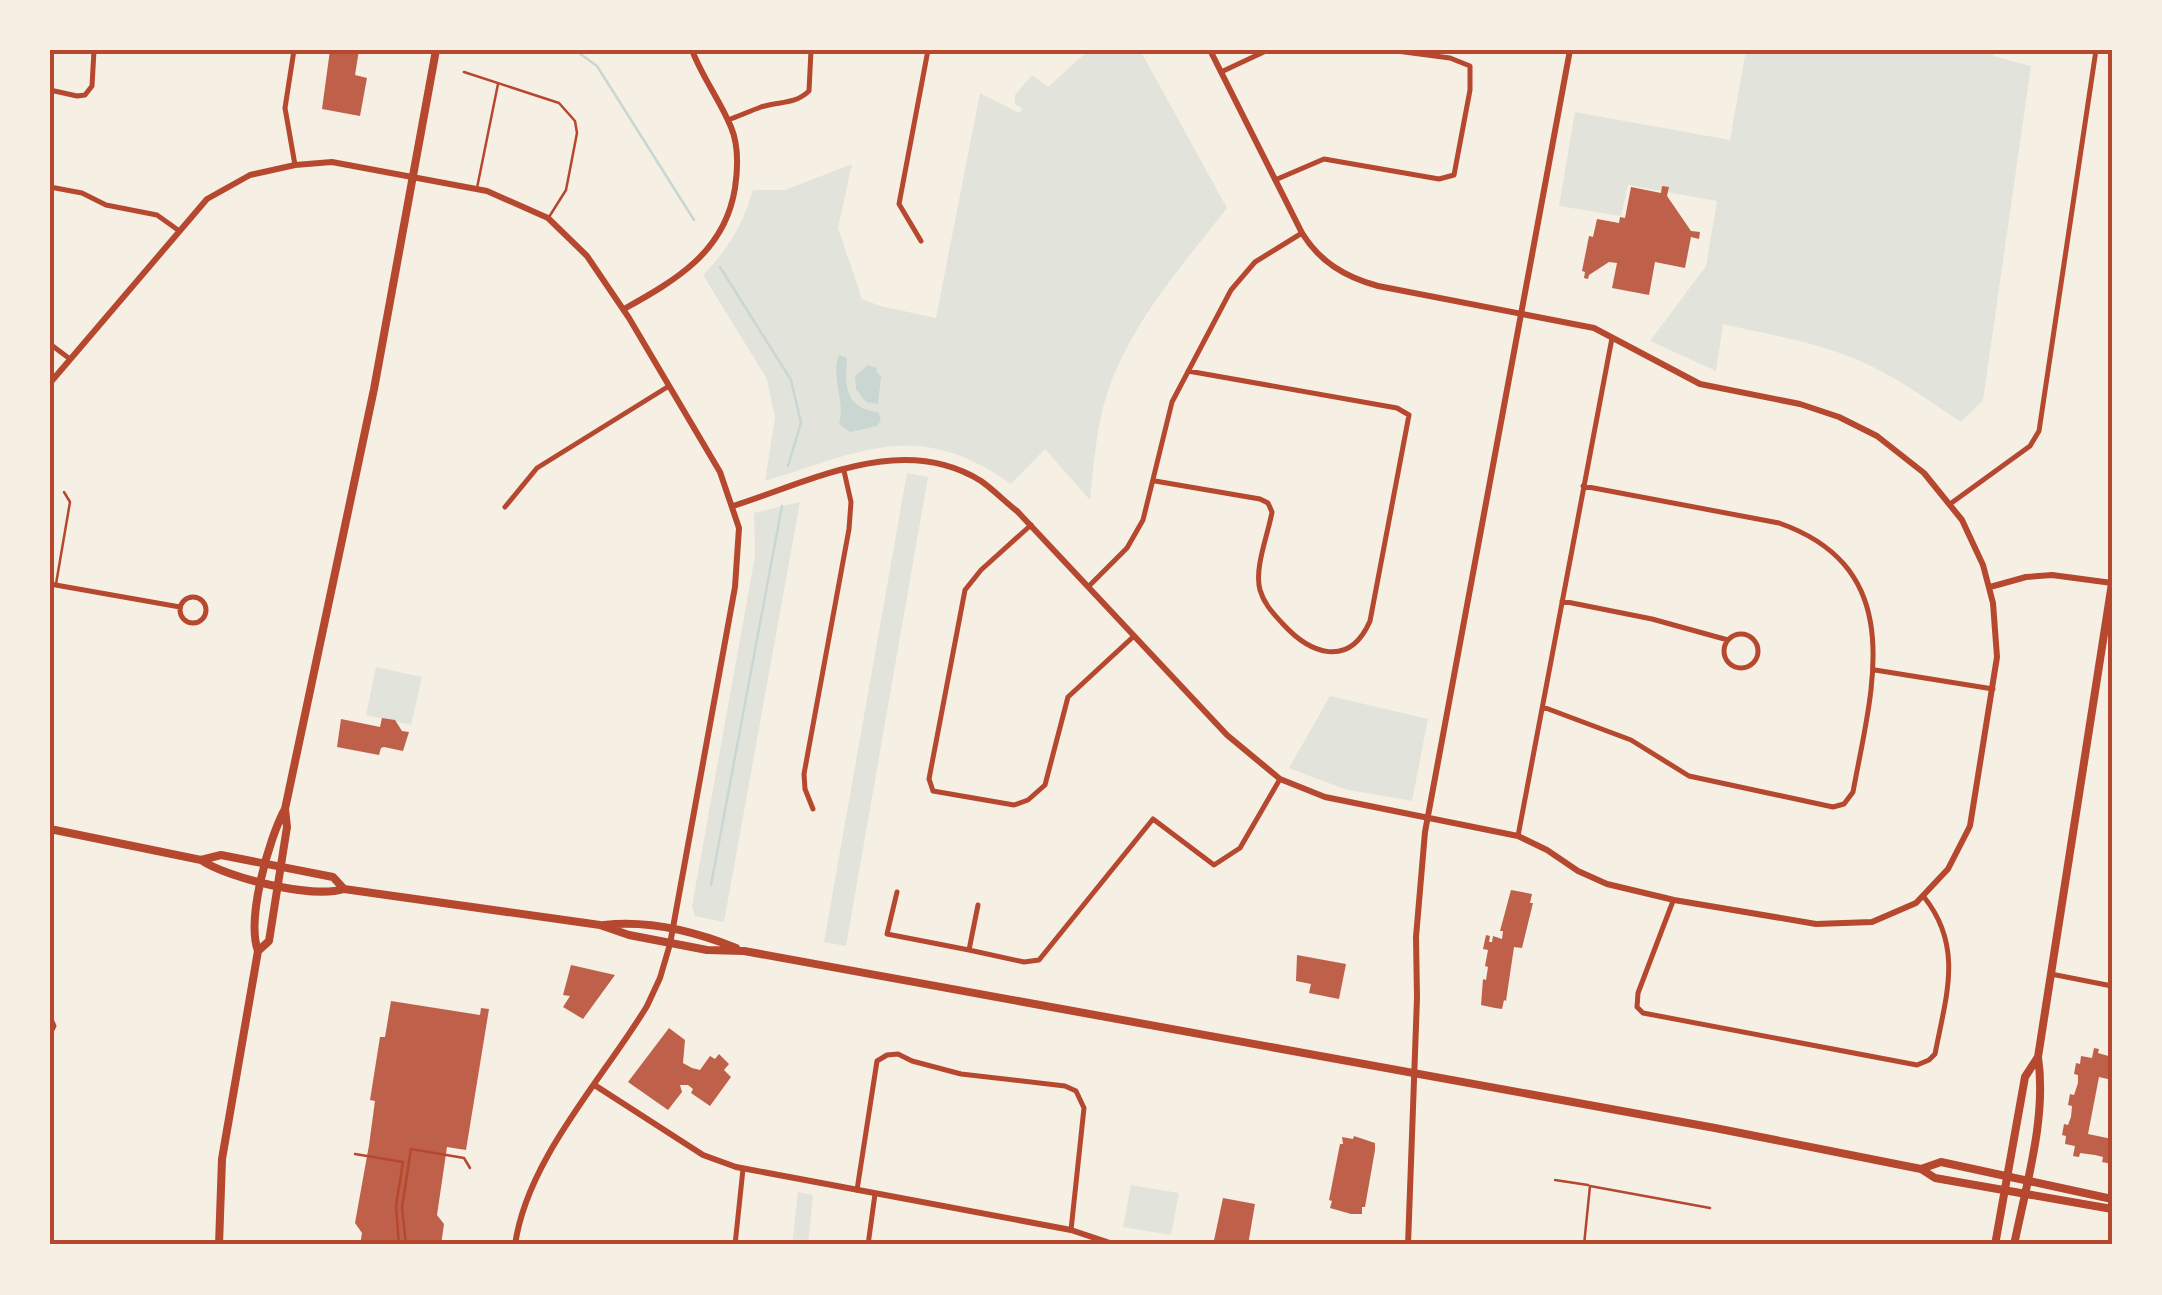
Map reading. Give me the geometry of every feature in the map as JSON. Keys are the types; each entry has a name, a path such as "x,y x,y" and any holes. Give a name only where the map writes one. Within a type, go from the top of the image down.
{"main road":[{"path":"218,1245 222,1159 258,950 253,938 263,881 273,830 285,809 374,388 436,50"},
{"path":"2014,1245 2042,1081 2038,1057 2112,584"},
{"path":"258,950 269,941 288,827 285,809"},
{"path":"50,828 201,860 217,871 278,884 330,893 344,889 600,926 707,950 744,951"},
{"path":"201,860 222,856 333,877 344,889"},
{"path":"600,926 623,923 674,928 744,951 1415,1073 1921,1169 1935,1178 2024,1196 2112,1209"},
{"path":"1996,1245 2025,1078 2038,1057"},
{"path":"1921,1169 1941,1162 2112,1199"}],"street":[{"path":"50,90 86,95 92,86 94,50"},
{"path":"294,50 285,108 294,165"},
{"path":"624,309 691,267 720,235 732,207 738,172 735,138 692,50"},
{"path":"728,120 803,97 809,91 811,50"},
{"path":"922,241 899,204 928,50"},
{"path":"732,506 894,458 937,462 980,480 1030,525 1227,735 1280,779 1325,797 1518,836 1588,876 1674,900 1834,925 1886,918 1924,897 1956,858 1970,826 1993,689 1996,642 1990,587 1962,520 1950,504 1910,460 1852,422 1800,404 1700,384 1613,335 1587,326 1378,286 1347,276 1323,260 1302,233 1210,50"},
{"path":"1221,72 1268,50"},
{"path":"1275,181 1324,159 1439,179 1454,176 1470,90 1470,66 1450,58 1389,50"},
{"path":"1408,1245 1416,937 1426,819 1570,50"},
{"path":"1950,504 2030,446 2039,431 2096,50"},
{"path":"50,383 207,199 250,175 332,162 477,188 548,218 586,256 624,309 708,448 739,528 735,587 674,928 660,978 647,1006 565,1128 536,1179 516,1245"},
{"path":"50,187 82,192 106,205 157,215 178,230"},
{"path":"1089,586 1128,548 1143,520 1172,402 1236,282 1255,262 1302,233"},
{"path":"1518,836 1613,335"},
{"path":"50,344 70,359"},
{"path":"1155,480 1260,499 1268,504 1272,512 1259,579 1266,604 1310,649 1340,650 1354,644 1365,632 1410,415 1396,408 1188,371"},
{"path":"505,507 537,468 669,386"},
{"path":"813,809 804,790 804,774 848,530 851,502 844,470"},
{"path":"1542,706 1631,740 1689,776 1833,806 1844,804 1854,792 1875,670 1870,614 1860,590 1839,560 1808,536 1779,522 1584,486"},
{"path":"1030,525 981,570 962,599 930,778 933,792 1014,805 1038,792 1045,785 1068,697 1134,636"},
{"path":"1990,587 2052,575 2112,584"},
{"path":"53,585 180,607"},
{"path":"187,598 198,598 207,608 206,615 202,621 189,624 183,620 180,607 187,598"},
{"path":"1562,601 1652,619 1728,640 1738,634 1749,636 1757,645 1755,662 1746,668 1730,665 1724,656 1728,640"},
{"path":"1875,670 1993,689"},
{"path":"897,892 887,934 1024,962 1039,960 1153,820 1214,865 1240,848 1280,779"},
{"path":"1674,900 1638,993 1637,1007 1643,1013 1917,1065 1935,1054 1950,964 1942,922 1924,897"},
{"path":"969,950 978,905"},
{"path":"2051,974 2112,986"},
{"path":"50,1017 54,1026 50,1034"},
{"path":"857,1190 877,1061 898,1054 961,1074 1065,1086 1076,1091 1084,1106 1084,1122 1071,1230"},
{"path":"596,1086 704,1155 743,1169 1071,1230 1116,1245"},
{"path":"735,1245 743,1169"},
{"path":"868,1245 875,1194"}],"lane":[{"path":"464,72 559,103 575,121 577,133 566,190 548,218"},
{"path":"477,188 498,83"},
{"path":"53,585 70,502 64,492"},
{"path":"1554,1180 1710,1208"},
{"path":"1584,1245 1590,1186"}],"path":[{"path":"406,1245 402,1207 411,1148 464,1158 470,1168"},
{"path":"356,1154 403,1162 396,1206 399,1245"}],"shaded area":[{"path":"1089,50 1140,50 1227,208 1159,296 1117,368 1100,420 1090,500 1045,449 1011,484 947,451 918,446 861,451 765,481 775,418 767,379 703,275 734,236 753,190 785,190 852,164 838,228 862,299 936,318 980,93 1019,113 1023,109 1015,104 1015,95 1032,75 1048,87"},
{"path":"1746,50 1995,50 1993,56 2031,66 1983,400 1961,422 1881,371 1805,342 1723,324 1716,371 1650,341 1706,266 1717,201 1628,185 1621,216 1559,206 1575,112 1730,140"},
{"path":"839,355 847,358 849,394 859,406 878,412 881,419 877,426 850,432 839,424"},
{"path":"868,365 877,368 881,376 878,404 866,402 856,389 855,376"},
{"path":"907,473 928,477 846,946 824,942"},
{"path":"800,502 724,922 695,916 692,906 755,556 754,513"},
{"path":"376,667 422,677 411,725 366,715"},
{"path":"1330,696 1428,719 1412,801 1344,789 1289,768"},
{"path":"1131,1185 1179,1193 1171,1235 1123,1227"},
{"path":"798,1192 813,1195 808,1245 792,1245"}],"building":[{"path":"330,50 359,50 355,75 367,78 360,116 322,109"},
{"path":"1662,186 1669,187 1667,196 1691,231 1700,232 1699,239 1691,237 1685,268 1655,262 1649,295 1612,288 1617,263 1609,262 1584,278 1589,236 1593,237 1597,219 1619,223 1620,217 1625,218 1631,187 1661,193"},
{"path":"382,718 395,720 402,731 409,732 403,751 384,747 379,755 337,747 341,719 380,727"},
{"path":"1511,890 1532,894 1533,903 1522,948 1514,947 1502,1009 1481,1005 1488,967 1488,950 1483,949 1486,935 1490,936 1489,942 1493,936 1502,939 1500,931"},
{"path":"1297,955 1346,964 1339,999 1309,993 1311,984 1296,981"},
{"path":"571,965 615,975 583,1019 563,1007 570,996 563,995"},
{"path":"391,1001 480,1015 481,1008 489,1009 466,1150 447,1147 437,1215 444,1224 441,1245 360,1245 362,1233 355,1223 375,1101 370,1100 380,1037 385,1037"},
{"path":"669,1028 685,1040 683,1063 700,1070 710,1056 715,1059 719,1054 729,1064 724,1070 731,1077 710,1106 691,1093 693,1089 688,1085 680,1085 682,1092 668,1110 628,1082"},
{"path":"2094,1048 2112,1057 2112,1080 2099,1077 2088,1134 2112,1139 2112,1164 2095,1155 2073,1156 2075,1146 2065,1144 2066,1136 2062,1135 2064,1124 2068,1125 2071,1117 2070,1094 2074,1095 2078,1083 2078,1075 2074,1074 2076,1063 2080,1064 2081,1056 2092,1058"},
{"path":"1354,1136 1375,1143 1362,1214 1330,1208 1329,1200 1342,1137"},
{"path":"1223,1198 1255,1204 1248,1245 1213,1245"}],"waterway":[{"path":"575,50 597,66 694,220"},
{"path":"720,267 791,380 801,423 788,466"},
{"path":"711,885 782,506"}]}
